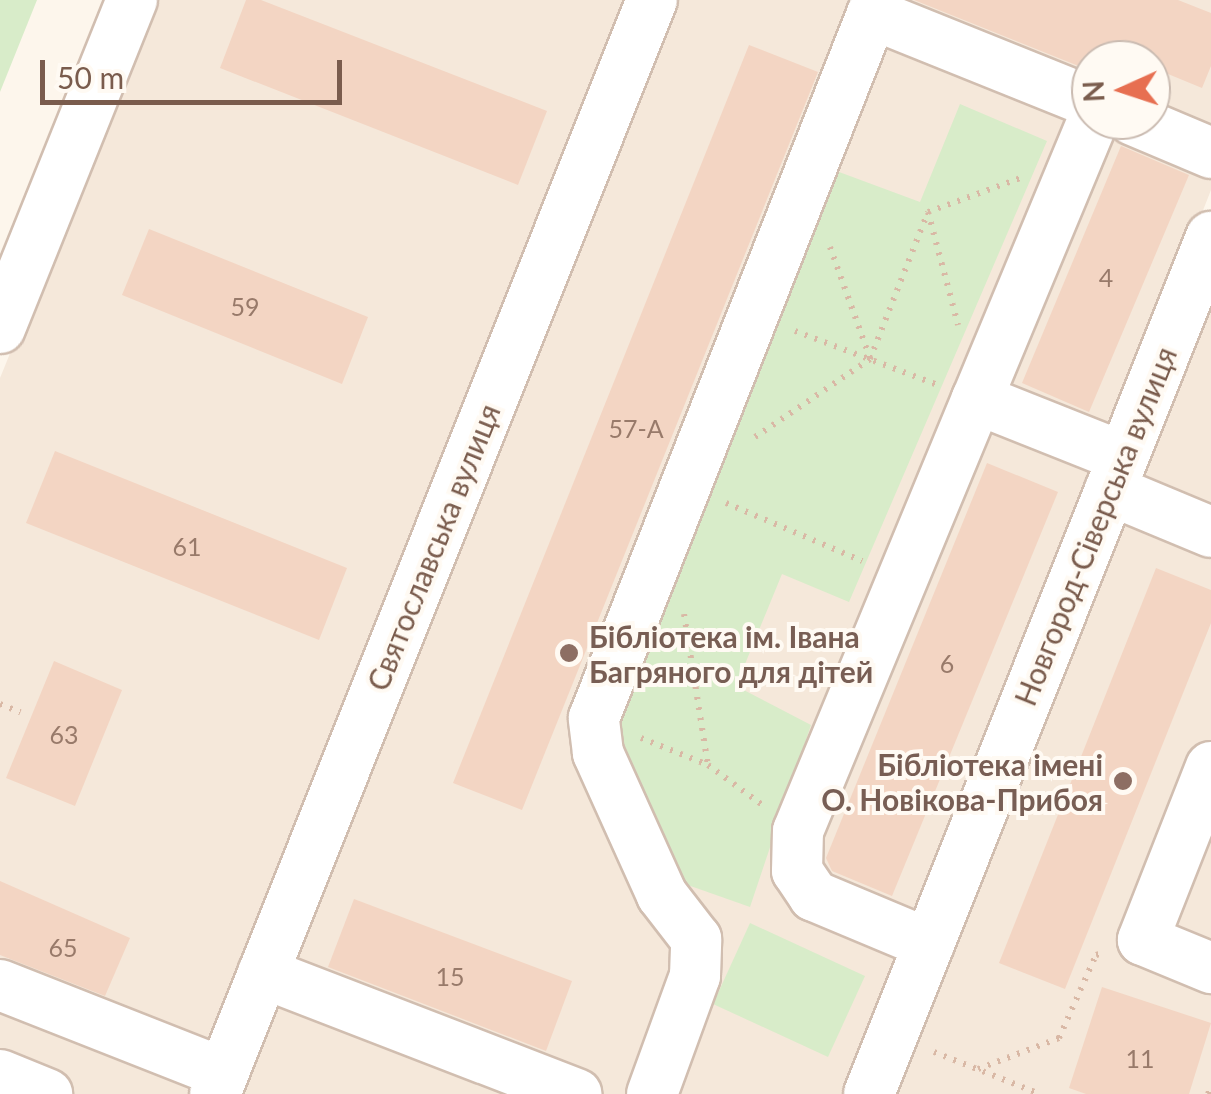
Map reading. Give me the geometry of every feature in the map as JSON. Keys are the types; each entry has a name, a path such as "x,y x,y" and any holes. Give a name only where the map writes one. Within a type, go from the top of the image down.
{"street":[{"path":"0,328 132,0"},
{"name":"Святославська вулиця","path":"219,1084 652,0"},
{"path":"652,1094 696,976 696,939 662,894 598,753 594,718 872,14 1071,94"},
{"path":"1171,136 1211,153"},
{"path":"929,944 814,896 797,871 798,831 1084,140"},
{"name":"Новгород-Сіверська вулиця","path":"869,1094 1211,237"},
{"path":"977,399 1116,474 1211,532"},
{"path":"1211,767 1142,940 1211,968"},
{"path":"263,974 576,1094"},
{"path":"0,985 219,1084"},
{"path":"0,1075 46,1094"}],"path":[{"path":"746,443 870,359 928,212 1081,140"},
{"path":"806,180 870,359"},
{"path":"928,212 977,399"},
{"path":"752,314 977,399"},
{"path":"684,485 903,578"},
{"path":"681,598 708,766"},
{"path":"0,704 20,712"},
{"path":"594,718 708,766 798,831"},
{"path":"978,1069 1059,1038 1096,955 1142,940"},
{"path":"893,1035 1040,1094"},
{"path":"1208,1094 1211,1086"}],"shaded area":[{"path":"154,0 1211,0 1211,190 855,1094 0,1094 0,378"},
{"path":"1211,297 1211,1094 890,1094"}],"green space":[{"path":"0,0 37,0 0,92"},
{"path":"960,104 1047,141 849,602 782,574 736,686 811,725 750,907 665,877 607,735 831,169 920,202"},
{"path":"750,923 865,976 828,1057 713,1004"}],"building":[{"path":"246,0 261,0 547,111 518,185 220,68"},
{"path":"914,0 1178,0 1211,13 1211,66 1202,88 1171,75 1171,40 1071,40 1071,63"},
{"path":"749,45 818,72 522,810 453,783"},
{"path":"1121,146 1189,175 1089,412 1022,383"},
{"path":"149,229 368,317 342,384 122,295"},
{"path":"55,451 347,568 319,640 26,523"},
{"path":"987,463 1058,492 892,896 832,871 826,858"},
{"path":"1156,568 1211,590 1211,623 1065,989 999,963"},
{"path":"54,661 122,690 75,806 6,778"},
{"path":"0,881 130,938 105,996 0,955"},
{"path":"354,899 572,981 546,1051 328,967"},
{"path":"1102,987 1211,1023 1189,1094 1086,1094 1069,1088"}],"place":[{"name":"Бібліотека ім. Івана Багряного для дітей","path":"569,653"},
{"name":"Бібліотека імені О. Новікова-Прибоя","path":"1123,781"}]}
